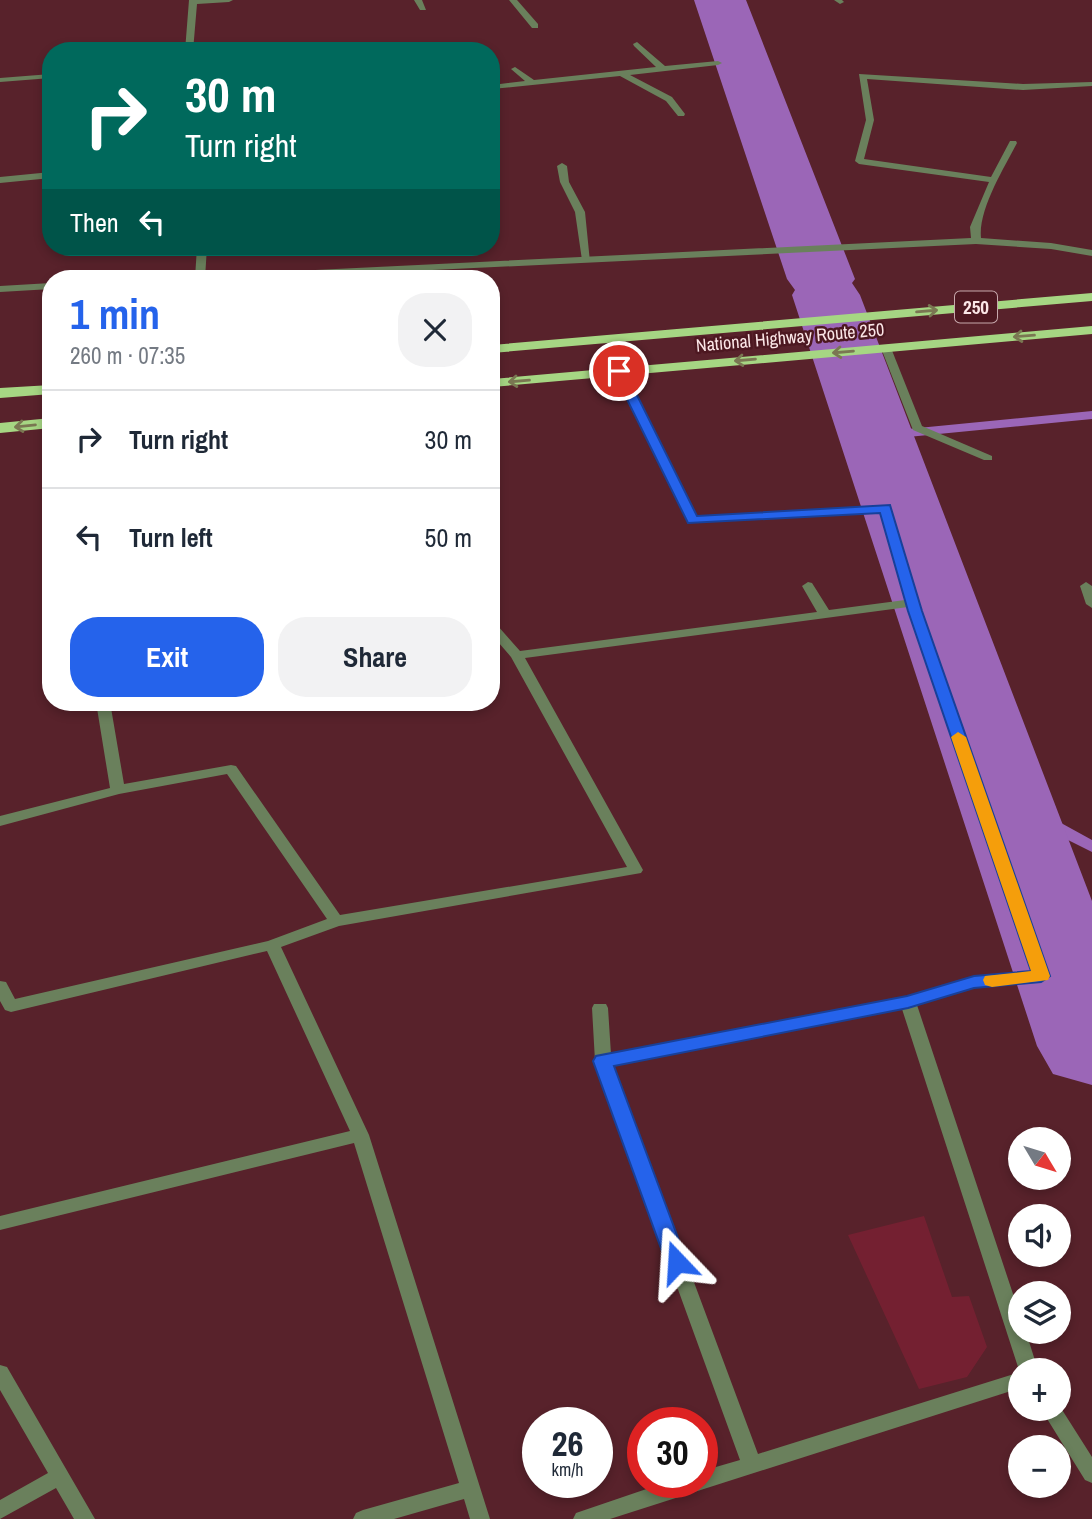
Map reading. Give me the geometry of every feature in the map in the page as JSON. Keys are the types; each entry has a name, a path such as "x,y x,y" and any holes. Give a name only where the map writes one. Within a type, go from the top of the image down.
{"highway":[{"name":"National Highway Route 250","path":"500,348 1092,297"},
{"name":"National Highway Route 250","path":"500,382 1092,330"},
{"path":"0,393 42,390"},
{"path":"0,428 42,424"}],"street":[{"path":"190,42 193,1 229,0"},
{"path":"418,0 423,8"},
{"path":"513,0 535,26"},
{"path":"425,38 427,42"},
{"path":"637,44 662,68"},
{"path":"500,85 718,62"},
{"path":"515,69 531,82"},
{"path":"620,72 669,99 681,114"},
{"path":"962,85 963,72"},
{"path":"994,180 859,161 870,120 863,73 962,85 1023,87 1092,84"},
{"path":"0,80 42,77"},
{"path":"976,241 975,227 1013,143"},
{"path":"562,166 561,175 567,190 578,205 581,244 587,260"},
{"path":"0,180 42,176"},
{"path":"378,270 976,241 1051,246 1092,253"},
{"path":"0,289 42,287"},
{"path":"880,349 917,428 988,458"},
{"path":"603,1061 908,1002 974,982 1041,976 912,603 885,508 693,520 619,371"},
{"path":"808,586 825,615"},
{"path":"1086,586 1092,604"},
{"path":"517,656 912,603"},
{"path":"0,986 6,1007 272,945 336,921 636,870 517,656 500,637"},
{"path":"105,711 118,790"},
{"path":"0,821 118,790 231,769 336,921"},
{"path":"272,945 360,1135 480,1519"},
{"path":"908,1002 1025,1358"},
{"path":"600,1007 603,1061 751,1463"},
{"path":"0,1223 360,1135"},
{"path":"0,1373 58,1477 85,1519"},
{"path":"718,1474 1008,1384"},
{"path":"1059,1421 1092,1474"},
{"path":"0,1510 58,1477"},
{"path":"363,1519 470,1488"},
{"path":"583,1519 646,1498"}],"shaded area":[{"path":"924,1216 952,1297 969,1296 987,1347 967,1377 919,1389 848,1235"}],"waterway":[{"path":"720,0 821,279"},
{"path":"826,295 1092,1046"},
{"path":"877,436 1092,415"},
{"path":"1008,809 1046,822 1092,847"}],"slow traffic":[{"path":"958,737 1041,976 992,980"}],"route":[{"path":"619,371 693,520 885,508 915,611 1041,976 974,982 908,1002 603,1061 677,1262"}]}
